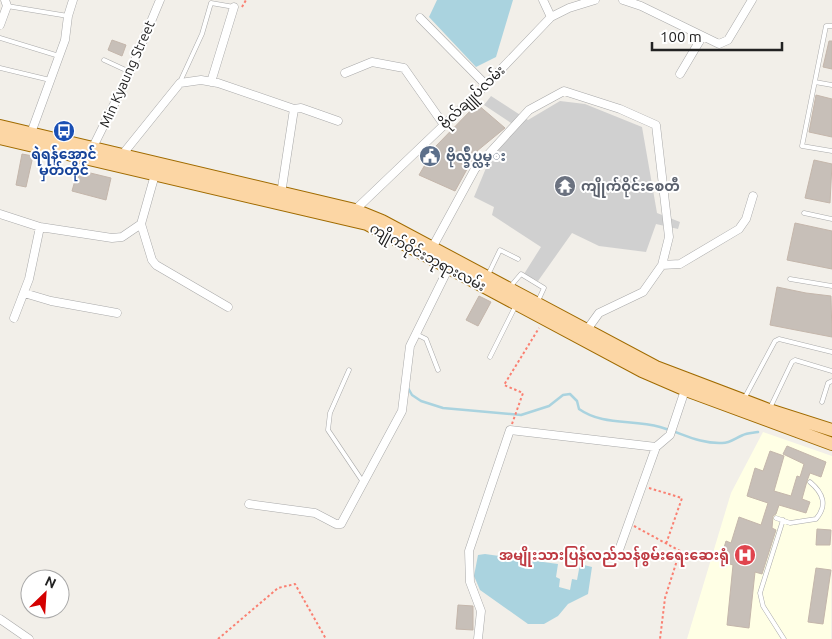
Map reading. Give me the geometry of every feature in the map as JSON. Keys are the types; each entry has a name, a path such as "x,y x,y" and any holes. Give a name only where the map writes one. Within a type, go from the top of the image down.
{"main road":[{"name":"ကျိုက်ဝိုင်းဘုရားလမ်း","path":"0,126 31,133 91,153 122,155 157,169"},
{"name":"ကျိုက်ဝိုင်းဘုရားလမ်း","path":"0,138 91,153 280,199 367,224 449,267 519,300 536,304 687,385 832,444"},
{"name":"ကျိုက်ဝိုင်းဘုရားလမ်း","path":"280,199 355,210 382,221 509,289 519,300 544,319 642,371 832,430"}],"street":[{"path":"31,133 65,40 68,16 73,0"},
{"name":"Min Kyaung Street","path":"91,153 130,72 160,0"},
{"path":"542,0 551,18"},
{"name":"ဗိုလ်ချူပ်လမ်း","path":"355,210 486,85 551,18 569,8 595,0"},
{"path":"623,0 641,6 719,44 728,40 752,0"},
{"path":"0,25 6,3"},
{"path":"211,82 234,7"},
{"path":"420,18 486,85"},
{"path":"680,74 702,37"},
{"path":"345,72 372,62 404,68 444,125"},
{"path":"122,155 179,85 201,80 294,109 301,108 338,121"},
{"path":"432,248 475,169 529,110 564,91 620,109 656,125 669,237 662,265 642,292 599,313 586,331"},
{"path":"280,199 294,109"},
{"path":"157,169 141,224 152,260 156,265 228,307"},
{"path":"662,265 680,264 739,229 746,219 753,196"},
{"path":"0,214 40,227 112,238 122,237 141,224"},
{"path":"14,318 32,267 40,227"},
{"path":"249,504 314,513 340,525 402,411 410,346 449,267"},
{"path":"24,293 51,301 117,313"},
{"path":"619,550 656,447 670,435 687,385"},
{"path":"478,639 481,611 470,582 469,551 510,430 656,447"},
{"path":"0,620 29,639"}],"lane":[{"path":"6,3 68,16"},
{"path":"179,85 202,34 211,3 234,7"},
{"path":"832,26 826,26 802,146 832,151"},
{"path":"0,38 59,56"},
{"path":"104,60 130,72"},
{"path":"0,68 50,80"},
{"path":"815,82 832,85"},
{"path":"804,213 832,218"},
{"path":"487,277 500,250 518,259"},
{"path":"509,289 522,274 542,285 544,288 536,304"},
{"path":"790,278 832,286"},
{"path":"490,357 519,300"},
{"path":"415,334 426,340 438,370"},
{"path":"743,401 775,341 779,339 832,352"},
{"path":"769,410 792,362 795,360 832,371"},
{"path":"349,370 330,413 328,430 363,482"},
{"path":"822,402 828,383 832,381"},
{"path":"776,518 790,523 816,519 822,512 824,501 820,491 810,482"},
{"path":"783,520 760,593 763,606 784,639"}],"path":[{"path":"510,430 514,413 523,393 504,385 544,319"},
{"path":"642,486 682,498 666,544"},
{"path":"629,523 680,551 665,598 660,639"},
{"path":"218,639 278,588 295,584 326,639"}],"shaded area":[{"name":"ကျိုက်ဝိုင်းစေတီ","path":"491,96 528,120 560,101 585,104 642,127 657,213 680,222 678,229 656,224 646,252 599,246 572,233 538,281 524,274 541,247 492,215 494,207 474,197 491,156 517,127 484,105"},
{"path":"763,432 832,456 831,639 687,639 731,493"}],"water":[{"path":"437,0 513,0 496,57 476,67 429,17"},
{"path":"485,554 558,564 556,577 560,579 559,587 570,590 572,579 577,580 580,564 592,567 588,594 568,604 558,616 544,624 528,624 480,590 474,576 478,555"}],"building":[{"path":"112,40 126,45 122,56 108,50"},
{"path":"829,41 832,41 832,69 823,67"},
{"path":"816,95 832,99 832,137 809,132"},
{"path":"477,104 505,128 477,151 455,191 419,175 436,146"},
{"path":"22,154 33,156 26,187 16,185"},
{"path":"814,160 832,164 830,203 805,198"},
{"path":"78,170 111,178 106,200 72,191"},
{"path":"795,223 832,231 832,269 787,260"},
{"path":"777,287 831,296 832,337 770,325"},
{"path":"479,296 491,302 478,326 466,320"},
{"path":"787,446 826,462 821,477 810,473 802,499 810,502 806,513 779,505 776,514 773,516 772,528 776,530 762,574 755,572 749,628 727,625 733,565 720,561 726,541 731,543 739,517 761,525 768,503 747,496 755,468 763,471 770,451 784,456 774,491 791,496 797,476 800,477 804,464 783,454"},
{"path":"817,529 831,530 830,545 816,545"},
{"path":"816,568 831,570 823,624 808,622"},
{"path":"458,605 473,606 473,630 456,629"}],"waterway":[{"path":"408,388 412,395 421,401 443,408 521,415 549,406 563,395 570,394 577,401 579,409 598,418 668,429 706,442 728,442 745,434 758,432"}],"place":[{"name":"ရဲရန်အောင် မှတ်တိုင်","path":"64,131"},
{"name":"ဗိုလ္ခ်ဳပ္လမ္း","path":"430,156"},
{"name":"ကျိုက်ဝိုင်းစေတီ","path":"565,186"},
{"name":"အမျိုးသားပြန်လည်သန်စွမ်းရေးဆေးရုံ","path":"745,555"}]}
